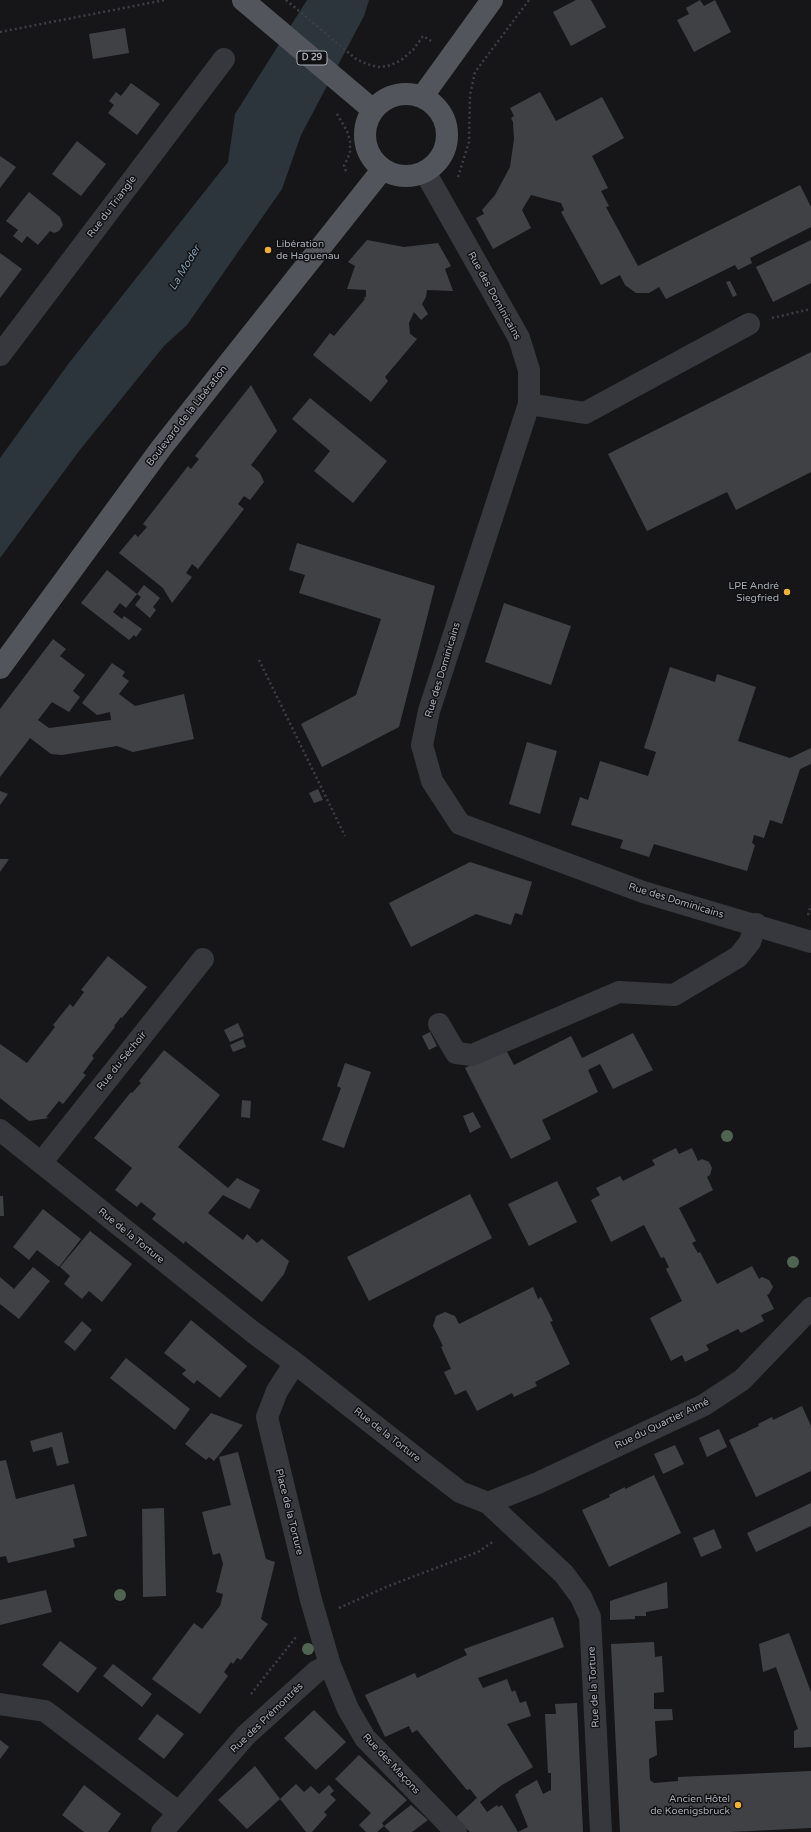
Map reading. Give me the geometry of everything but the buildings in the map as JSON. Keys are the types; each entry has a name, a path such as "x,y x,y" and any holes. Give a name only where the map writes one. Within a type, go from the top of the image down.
{"main road":[{"name":"D 29","path":"243,0 373,110"},
{"path":"422,97 492,0"},
{"path":"409,94 422,97 433,104 442,114 447,127 447,141 444,153 436,164 425,172 414,176 403,177 392,175 382,170 374,162 365,142 366,125 373,110 383,101 395,95 409,94"},
{"name":"Boulevard de la Libération","path":"0,668 162,447 382,170"}],"street":[{"name":"Rue du Triangle","path":"0,355 224,59"},
{"name":"Rue des Dominicains","path":"425,172 519,338 529,370 529,404 429,711 422,745 432,781 460,824 643,892 756,924 811,942"},
{"path":"529,404 584,413 749,324"},
{"path":"439,1024 456,1053 472,1055 619,992 674,995 738,957 750,942 756,924"},
{"name":"Rue du Séchoir","path":"41,1163 203,959"},
{"name":"Rue de la Torture","path":"0,1130 254,1333 295,1363 460,1492 488,1503 564,1574 581,1597 590,1618 602,1832"},
{"name":"Rue du Quartier Aimé","path":"488,1503 538,1483 704,1405 742,1380 811,1308"},
{"name":"Place de la Torture","path":"295,1363 277,1391 266,1417 310,1600 330,1665"},
{"name":"Rue des Prémontrés","path":"162,1832 246,1735 318,1671 330,1665"},
{"name":"Rue des Maçons","path":"330,1665 348,1709 365,1738 456,1832"},
{"path":"1,1705 45,1711 178,1812"}],"path":[{"path":"0,32 165,0"},
{"path":"286,0 356,59 378,67 388,66 400,61 413,50 423,36 476,72"},
{"path":"457,183 469,142 470,95 476,72 529,0"},
{"path":"332,110 347,131 350,153 344,166 359,200"},
{"path":"749,324 811,309"},
{"path":"259,660 345,836"}],"water":[{"name":"La Moder","path":"307,0 369,0 364,16 301,135 282,189 187,325 164,346 79,451 0,558 0,458 69,363 228,162 235,114"}],"place":[{"name":"Libération de Haguenau","path":"268,250"},
{"name":"LPE André Siegfried","path":"787,592"},
{"name":"Ancien Hôtel de Koenigsbruck","path":"738,1805"}]}
